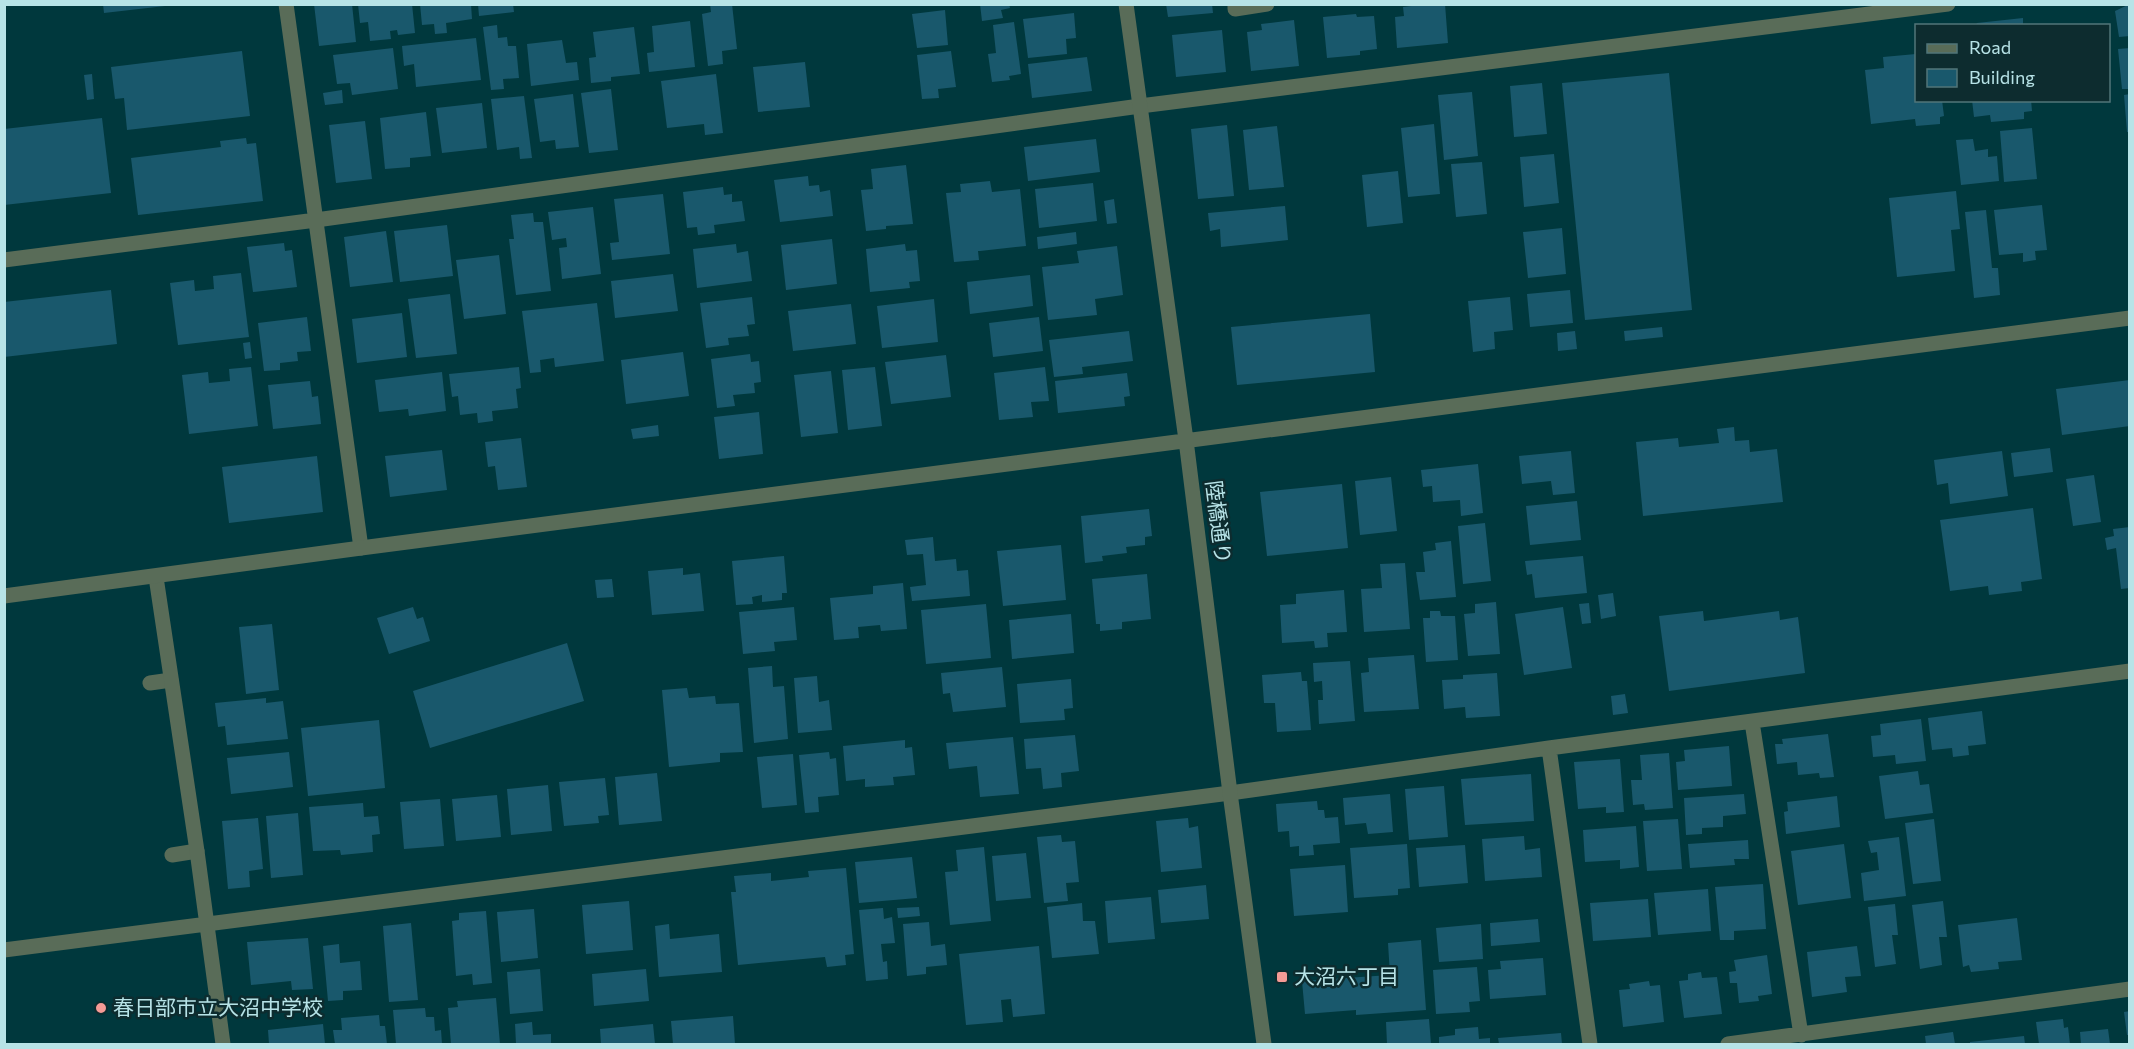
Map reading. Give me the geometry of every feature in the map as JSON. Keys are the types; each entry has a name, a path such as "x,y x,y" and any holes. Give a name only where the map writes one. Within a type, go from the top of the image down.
{"street":[{"path":"286,4 361,548"},
{"name":"陸橋通り","path":"1126,4 1186,440 1264,1044"},
{"path":"1235,4 1235,9 1267,4"},
{"path":"4,260 316,220 1140,106 1948,4"},
{"path":"4,596 2130,318"},
{"path":"156,577 223,1044"},
{"path":"4,950 1230,793 2130,671"},
{"path":"150,683 171,680"},
{"path":"1752,722 1801,1035"},
{"path":"1549,748 1590,1044"},
{"path":"172,855 197,851"},
{"path":"1728,1044 2130,989"}],"building":[{"path":"103,4 164,4 165,6 104,13"},
{"path":"314,4 352,4 356,42 319,46"},
{"path":"358,4 412,4 415,33 398,35 397,30 390,31 391,39 370,41 368,22 360,23"},
{"path":"420,4 471,4 472,19 446,23 447,33 435,34 434,24 422,25"},
{"path":"478,4 513,4 514,12 479,16"},
{"path":"710,4 732,4 737,49 722,51 723,64 708,66 702,14 711,12"},
{"path":"980,4 1009,4 1010,8 1001,10 1003,18 982,21"},
{"path":"1166,4 1212,4 1213,13 1168,17"},
{"path":"1445,4 1448,43 1397,48 1395,17 1404,16 1403,7"},
{"path":"2130,4 2130,36 2119,37 2115,11"},
{"path":"945,10 948,45 917,48 912,14"},
{"path":"1074,13 1076,38 1066,39 1067,54 1028,58 1023,19"},
{"path":"1356,14 1357,17 1374,16 1377,49 1360,51 1360,55 1327,58 1323,17"},
{"path":"2023,18 2023,24 1977,23"},
{"path":"1294,20 1299,66 1251,71 1247,32 1262,30 1261,24"},
{"path":"690,21 695,67 649,72 647,53 654,52 652,26"},
{"path":"1014,22 1021,74 1009,76 1010,80 992,82 988,54 996,53 993,25"},
{"path":"497,25 498,38 507,37 508,46 516,46 519,78 503,79 504,89 491,90 483,27"},
{"path":"634,27 640,74 611,77 611,81 591,83 589,58 596,57 593,32"},
{"path":"1222,30 1226,72 1176,77 1172,35"},
{"path":"476,38 481,80 416,87 414,64 404,66 402,46"},
{"path":"562,40 566,63 577,62 579,80 531,86 527,44"},
{"path":"393,48 398,89 352,95 350,83 337,84 333,55"},
{"path":"2130,48 2130,89 2122,89 2118,49"},
{"path":"242,51 250,116 127,130 124,98 115,99 111,67"},
{"path":"951,51 956,87 938,89 939,98 922,99 917,55"},
{"path":"1915,54 1915,102 1942,102 1944,116 1940,117 1940,124 1916,126 1915,119 1871,124 1865,70 1884,68 1883,57"},
{"path":"1087,57 1092,91 1032,98 1028,64"},
{"path":"805,62 810,107 758,112 753,67"},
{"path":"1669,73 1692,310 1585,320 1562,83"},
{"path":"92,74 94,99 87,100 84,75"},
{"path":"716,74 723,133 705,135 704,124 667,128 661,81"},
{"path":"1542,83 1547,134 1514,137 1510,86"},
{"path":"611,89 618,150 589,153 581,93"},
{"path":"342,90 343,103 325,105 323,93"},
{"path":"1472,92 1478,156 1444,160 1438,95"},
{"path":"573,94 579,147 556,149 555,140 540,142 534,99"},
{"path":"2130,94 2130,132 2127,132 2124,95"},
{"path":"524,96 532,158 520,159 519,147 497,150 491,99"},
{"path":"1972,102 2031,102 2032,111 2024,112 2024,119 1991,122 1990,115 1974,117"},
{"path":"482,103 487,148 442,153 436,108"},
{"path":"426,112 431,156 410,158 410,167 385,169 380,118"},
{"path":"102,118 111,193 4,205 4,129"},
{"path":"365,121 372,179 336,183 329,125"},
{"path":"1434,124 1440,194 1408,197 1401,128"},
{"path":"1227,125 1234,196 1198,199 1191,129"},
{"path":"1277,126 1284,187 1249,190 1243,130"},
{"path":"2032,128 2037,179 2004,182 2000,131"},
{"path":"246,138 247,144 256,143 263,201 138,215 131,158 221,147 220,141"},
{"path":"1096,139 1100,172 1028,181 1024,147"},
{"path":"1973,139 1975,151 1988,149 1988,157 1997,156 1999,181 1961,185 1956,140"},
{"path":"1554,154 1559,203 1524,207 1520,157"},
{"path":"1482,162 1487,214 1456,217 1451,164"},
{"path":"906,165 913,224 886,226 886,229 866,231 861,190 873,189 871,169"},
{"path":"1398,171 1403,223 1367,227 1362,175"},
{"path":"808,176 809,186 819,185 820,192 830,190 833,216 780,222 774,180"},
{"path":"990,181 992,192 1020,189 1026,246 978,251 979,260 954,262 946,193 961,192 960,184"},
{"path":"1093,183 1097,221 1039,228 1035,189"},
{"path":"723,187 724,195 732,194 732,202 742,201 745,221 714,225 715,233 698,235 697,227 687,228 683,192"},
{"path":"1956,191 1960,229 1951,230 1955,271 1897,277 1889,198"},
{"path":"663,194 670,254 612,260 610,243 619,242 614,199"},
{"path":"1114,199 1117,223 1107,224 1104,201"},
{"path":"2042,205 2047,250 2035,251 2036,260 2023,262 2023,253 1999,255 1994,210"},
{"path":"1285,206 1288,240 1221,247 1220,229 1210,231 1208,213"},
{"path":"593,207 601,274 562,279 559,248 567,247 566,238 552,240 548,212"},
{"path":"1986,210 1992,268 1998,268 2000,295 1974,298 1965,212"},
{"path":"533,213 534,222 543,222 551,291 516,295 509,239 514,239 511,215"},
{"path":"447,225 453,276 400,282 394,231"},
{"path":"1562,228 1566,274 1528,278 1523,232"},
{"path":"386,231 393,282 350,287 344,237"},
{"path":"1076,232 1077,244 1038,249 1037,237"},
{"path":"832,239 837,284 786,290 781,245"},
{"path":"284,243 285,251 292,250 297,287 253,292 247,247"},
{"path":"736,244 737,253 748,251 752,281 697,288 693,249"},
{"path":"905,244 906,251 917,250 920,281 909,282 910,288 870,292 866,249"},
{"path":"1117,246 1123,295 1095,299 1097,315 1048,320 1042,267 1079,263 1077,251"},
{"path":"499,255 506,314 464,319 456,260"},
{"path":"241,273 249,337 178,345 170,283 194,280 195,291 214,289 213,276"},
{"path":"673,274 678,311 615,318 611,281"},
{"path":"1030,275 1033,306 970,314 967,282"},
{"path":"111,290 117,344 4,357 4,302"},
{"path":"1570,290 1573,323 1530,327 1527,294"},
{"path":"450,294 457,354 416,358 408,299"},
{"path":"752,297 755,324 747,325 749,336 728,338 729,345 706,348 700,303"},
{"path":"1510,297 1513,330 1494,332 1495,349 1473,352 1468,301"},
{"path":"934,299 938,342 882,348 877,306"},
{"path":"597,303 604,361 555,367 554,358 540,360 541,372 530,373 522,311"},
{"path":"851,304 856,344 793,351 788,311"},
{"path":"402,313 407,357 357,363 352,319"},
{"path":"1370,314 1375,372 1237,385 1231,327"},
{"path":"307,317 311,351 297,352 298,361 280,363 280,370 264,371 258,323"},
{"path":"1039,317 1043,351 993,357 989,323"},
{"path":"1662,327 1663,337 1625,341 1624,331"},
{"path":"1129,331 1133,361 1082,367 1083,374 1054,377 1049,340"},
{"path":"1575,331 1577,349 1558,351 1557,333"},
{"path":"250,342 252,358 245,359 243,343"},
{"path":"683,352 689,396 626,404 621,360"},
{"path":"750,354 751,362 759,361 761,382 754,383 755,393 733,395 735,406 717,408 711,359"},
{"path":"946,355 951,397 891,404 885,362"},
{"path":"251,367 258,426 189,434 182,375 208,372 209,383 230,381 229,369"},
{"path":"519,367 521,388 516,389 518,408 492,411 493,421 478,423 477,413 460,415 458,396 452,397 449,374"},
{"path":"875,367 882,426 848,430 842,370"},
{"path":"1045,367 1049,401 1031,402 1033,417 999,420 994,373"},
{"path":"831,371 838,433 801,437 794,375"},
{"path":"442,372 446,411 409,416 408,409 379,412 375,380"},
{"path":"1127,373 1130,396 1124,397 1125,406 1058,413 1055,381"},
{"path":"2130,380 2130,426 2062,435 2056,389"},
{"path":"310,381 312,397 318,396 321,424 273,429 268,385"},
{"path":"759,412 763,454 719,459 714,417"},
{"path":"658,425 659,436 633,439 631,429"},
{"path":"1734,427 1735,441 1749,440 1750,452 1777,449 1783,502 1643,516 1636,442 1678,438 1679,447 1719,443 1717,429"},
{"path":"521,438 527,487 498,490 495,466 488,467 485,442"},
{"path":"2050,448 2053,472 2014,477 2011,453"},
{"path":"442,450 447,490 390,497 385,456"},
{"path":"1571,451 1575,493 1553,495 1551,481 1522,484 1519,456"},
{"path":"2002,451 2008,496 1950,504 1948,483 1937,485 1934,460"},
{"path":"317,456 323,512 229,523 222,467"},
{"path":"1478,464 1483,513 1461,516 1460,500 1433,502 1432,486 1423,487 1421,470"},
{"path":"2094,475 2101,522 2073,526 2066,479"},
{"path":"1391,477 1397,531 1360,535 1355,481"},
{"path":"1342,484 1348,548 1267,556 1260,492"},
{"path":"1577,501 1581,540 1530,545 1526,506"},
{"path":"2033,508 2042,579 2021,582 2022,591 1989,595 1988,586 1950,591 1940,520"},
{"path":"1149,509 1152,536 1145,537 1145,545 1126,547 1127,553 1102,556 1103,561 1085,563 1081,516"},
{"path":"1485,523 1491,581 1463,584 1458,526"},
{"path":"2130,527 2130,588 2121,589 2116,548 2107,550 2105,538 2114,536 2113,529"},
{"path":"933,537 935,561 956,559 957,571 968,570 970,596 912,601 910,587 926,585 923,554 907,555 905,540"},
{"path":"1451,541 1456,597 1420,600 1416,572 1425,572 1423,552 1436,550 1435,543"},
{"path":"1061,545 1066,600 1003,606 997,551"},
{"path":"784,556 787,593 782,593 782,600 762,602 762,595 752,597 753,604 736,605 732,561"},
{"path":"1583,556 1587,593 1535,598 1532,574 1527,575 1525,561"},
{"path":"1405,563 1410,629 1364,632 1361,589 1382,588 1380,564"},
{"path":"683,568 683,575 700,573 704,611 652,615 648,571"},
{"path":"1147,574 1151,619 1122,622 1122,629 1100,631 1100,624 1096,624 1092,579"},
{"path":"612,579 614,597 597,598 595,580"},
{"path":"903,583 907,629 881,631 880,625 858,627 859,638 834,640 830,598 873,594 873,586"},
{"path":"1344,590 1347,632 1327,633 1328,647 1315,648 1314,641 1282,643 1280,605 1296,604 1296,594"},
{"path":"1613,593 1616,616 1601,619 1598,595"},
{"path":"1496,602 1500,654 1468,656 1464,614 1475,613 1475,604"},
{"path":"1589,603 1591,623 1582,624 1579,604"},
{"path":"986,604 991,658 926,664 921,610"},
{"path":"413,607 417,619 423,617 430,641 389,654 377,618"},
{"path":"794,607 797,640 774,642 775,651 743,654 739,612"},
{"path":"1563,607 1572,668 1524,675 1515,614"},
{"path":"1430,611 1440,611 1441,616 1455,616 1458,660 1426,662 1423,618 1430,618"},
{"path":"1703,611 1704,621 1779,611 1780,620 1798,617 1805,673 1669,691 1659,616"},
{"path":"1071,614 1074,653 1012,659 1009,620"},
{"path":"272,624 279,690 246,694 239,627"},
{"path":"567,643 584,701 430,748 413,691"},
{"path":"1414,655 1419,709 1364,712 1361,673 1369,672 1368,658"},
{"path":"1350,661 1355,721 1319,724 1318,700 1323,700 1322,681 1314,682 1313,663"},
{"path":"772,666 773,687 784,686 788,739 754,743 748,668"},
{"path":"1002,667 1006,707 953,712 950,693 943,694 941,673"},
{"path":"1301,672 1302,681 1307,681 1311,730 1277,732 1275,703 1264,703 1262,675"},
{"path":"1497,673 1500,716 1466,718 1465,707 1444,709 1442,680 1463,679 1463,675"},
{"path":"817,676 819,702 829,700 832,730 798,733 794,678"},
{"path":"1071,679 1073,708 1064,709 1065,720 1020,723 1017,684"},
{"path":"687,688 689,698 715,696 716,704 739,703 743,752 720,753 720,762 669,767 662,690"},
{"path":"1625,694 1628,713 1613,715 1611,696"},
{"path":"266,698 266,703 283,701 288,739 227,745 225,726 218,727 215,703"},
{"path":"1982,711 1986,744 1968,746 1969,755 1953,757 1952,748 1932,750 1928,718"},
{"path":"1921,719 1926,761 1896,764 1895,755 1873,757 1871,736 1881,735 1880,724"},
{"path":"379,720 385,788 308,796 301,728"},
{"path":"1828,734 1834,777 1820,778 1819,773 1798,775 1797,762 1777,764 1775,744 1783,744 1782,739"},
{"path":"1075,735 1079,771 1061,773 1062,787 1043,789 1041,768 1026,769 1024,739"},
{"path":"1013,737 1019,794 980,797 977,766 949,769 946,743"},
{"path":"905,740 905,748 912,747 915,775 893,777 894,785 865,787 865,779 846,781 843,746"},
{"path":"1729,746 1732,786 1678,790 1676,762 1685,761 1684,750"},
{"path":"289,752 293,787 231,794 227,758"},
{"path":"829,752 830,759 836,758 839,795 818,797 819,812 805,813 799,755"},
{"path":"1669,753 1673,808 1645,810 1644,804 1633,805 1631,780 1642,780 1640,755"},
{"path":"793,754 797,805 762,808 757,757"},
{"path":"1620,759 1624,812 1606,813 1606,807 1578,809 1574,762"},
{"path":"1918,771 1920,785 1929,784 1933,813 1885,819 1879,776"},
{"path":"657,773 662,821 619,825 615,777"},
{"path":"1531,774 1534,821 1465,825 1461,779"},
{"path":"605,778 609,815 598,816 599,823 564,826 559,782"},
{"path":"548,785 552,831 511,835 507,789"},
{"path":"1444,786 1448,837 1409,840 1405,789"},
{"path":"1390,794 1393,832 1368,834 1366,823 1345,825 1343,798"},
{"path":"1744,794 1746,814 1723,816 1723,827 1702,828 1702,834 1686,835 1684,798"},
{"path":"497,795 501,837 456,841 452,799"},
{"path":"1837,796 1840,827 1786,834 1784,812 1788,811 1787,802"},
{"path":"440,799 444,846 404,849 400,802"},
{"path":"1317,801 1318,810 1324,810 1325,818 1338,817 1340,843 1313,845 1314,855 1299,856 1299,846 1290,847 1289,831 1278,832 1276,804"},
{"path":"363,803 364,817 378,816 380,834 372,835 373,852 341,855 340,850 313,851 309,807"},
{"path":"298,813 303,875 271,878 266,816"},
{"path":"258,818 263,869 249,871 250,887 228,889 222,821"},
{"path":"1188,818 1189,828 1198,826 1202,868 1161,872 1156,821"},
{"path":"1678,819 1682,869 1647,871 1643,821"},
{"path":"1934,819 1941,881 1913,884 1905,823"},
{"path":"1636,826 1639,867 1620,869 1620,860 1585,862 1583,830"},
{"path":"1061,835 1062,842 1075,841 1079,882 1066,883 1068,901 1044,903 1037,837"},
{"path":"1524,836 1525,850 1540,848 1542,877 1485,881 1482,839"},
{"path":"1899,837 1906,896 1864,901 1861,873 1879,870 1877,852 1871,853 1868,841"},
{"path":"1748,840 1749,859 1734,859 1735,865 1690,868 1688,844"},
{"path":"1407,844 1410,888 1398,889 1398,895 1354,898 1350,848"},
{"path":"1844,844 1851,898 1798,905 1791,851"},
{"path":"1465,845 1468,883 1419,887 1416,848"},
{"path":"984,847 991,921 950,925 945,872 958,871 956,850"},
{"path":"1026,853 1031,898 996,901 992,856"},
{"path":"912,857 917,898 859,903 855,862"},
{"path":"1345,865 1348,912 1294,916 1290,869"},
{"path":"846,868 854,954 845,955 846,965 827,967 825,957 738,965 731,892 736,892 734,876 771,873 771,881 809,877 808,871"},
{"path":"1763,884 1766,929 1734,931 1734,940 1720,940 1715,887"},
{"path":"1206,885 1209,919 1161,923 1158,890"},
{"path":"1708,889 1711,931 1658,935 1654,893"},
{"path":"1151,897 1155,939 1108,943 1105,901"},
{"path":"1648,899 1651,937 1593,941 1590,903"},
{"path":"629,901 633,950 586,954 582,905"},
{"path":"1943,901 1947,937 1939,937 1942,965 1920,969 1912,905"},
{"path":"1082,903 1083,921 1095,921 1099,954 1052,958 1047,907"},
{"path":"1895,904 1898,935 1892,935 1896,964 1875,967 1868,907"},
{"path":"919,907 920,916 898,918 897,908"},
{"path":"883,908 884,919 892,917 895,943 881,944 883,962 887,961 888,979 866,981 859,910"},
{"path":"534,909 538,958 501,962 497,912"},
{"path":"486,911 492,983 473,985 472,974 456,976 452,921 459,920 459,913"},
{"path":"2017,918 2022,960 1998,962 1999,969 1971,972 1969,965 1963,967 1958,925"},
{"path":"1538,919 1540,942 1491,946 1490,923"},
{"path":"929,922 931,946 945,944 947,965 926,967 926,974 907,976 903,924"},
{"path":"411,923 418,1000 389,1002 383,926"},
{"path":"669,924 670,939 719,934 722,972 659,977 655,926"},
{"path":"1481,924 1483,959 1439,962 1436,928"},
{"path":"308,938 313,989 292,990 291,981 251,985 247,942"},
{"path":"1421,940 1426,1010 1356,1015 1356,1010 1305,1014 1302,981 1390,975 1388,943"},
{"path":"339,944 340,963 360,961 362,990 343,991 343,1000 328,1001 323,946"},
{"path":"1039,946 1045,1014 1013,1017 1011,999 1001,1000 1003,1022 966,1025 959,954"},
{"path":"1857,946 1861,976 1845,977 1847,992 1812,997 1807,952"},
{"path":"1767,955 1772,994 1758,996 1759,1001 1739,1003 1737,983 1730,983 1729,972 1736,971 1734,960"},
{"path":"1543,958 1546,995 1490,999 1488,970 1501,969 1500,961"},
{"path":"1477,967 1480,1001 1469,1002 1470,1012 1436,1014 1433,970"},
{"path":"540,969 543,1011 510,1014 507,972"},
{"path":"646,969 649,1001 594,1006 592,974"},
{"path":"1701,972 1702,978 1717,977 1722,1014 1684,1018 1679,981 1688,980 1688,974"},
{"path":"1649,981 1650,986 1660,985 1664,1022 1623,1027 1619,990 1630,989 1629,984"},
{"path":"496,998 500,1044 451,1044 448,1008 458,1007 457,1001"},
{"path":"425,1008 426,1017 434,1017 435,1031 441,1030 442,1044 396,1044 393,1010"},
{"path":"2130,1011 2130,1035 2127,1035 2124,1012"},
{"path":"379,1015 380,1026 385,1026 387,1044 335,1044 333,1030 342,1030 341,1018"},
{"path":"733,1016 735,1044 673,1044 671,1021"},
{"path":"1429,1019 1431,1044 1387,1044 1386,1022"},
{"path":"2063,1019 2064,1028 2068,1027 2070,1044 2039,1044 2036,1022"},
{"path":"532,1022 533,1035 551,1034 551,1044 516,1044 515,1024"},
{"path":"323,1024 325,1044 269,1044 268,1030"},
{"path":"653,1024 655,1044 601,1044 600,1029"},
{"path":"1478,1027 1479,1039 1490,1038 1490,1044 1439,1044 1439,1037 1455,1035 1455,1029"},
{"path":"2108,1029 2110,1044 2081,1044 2080,1032"},
{"path":"1953,1032 1955,1044 1926,1044 1925,1036"},
{"path":"1561,1033 1562,1044 1499,1044 1498,1038"},
{"path":"2024,1036 2025,1044 1970,1044 1970,1042"}],"place":[{"name":"大沼六丁目","path":"1282,977"},
{"name":"春日部市立大沼中学校","path":"101,1008"}]}
